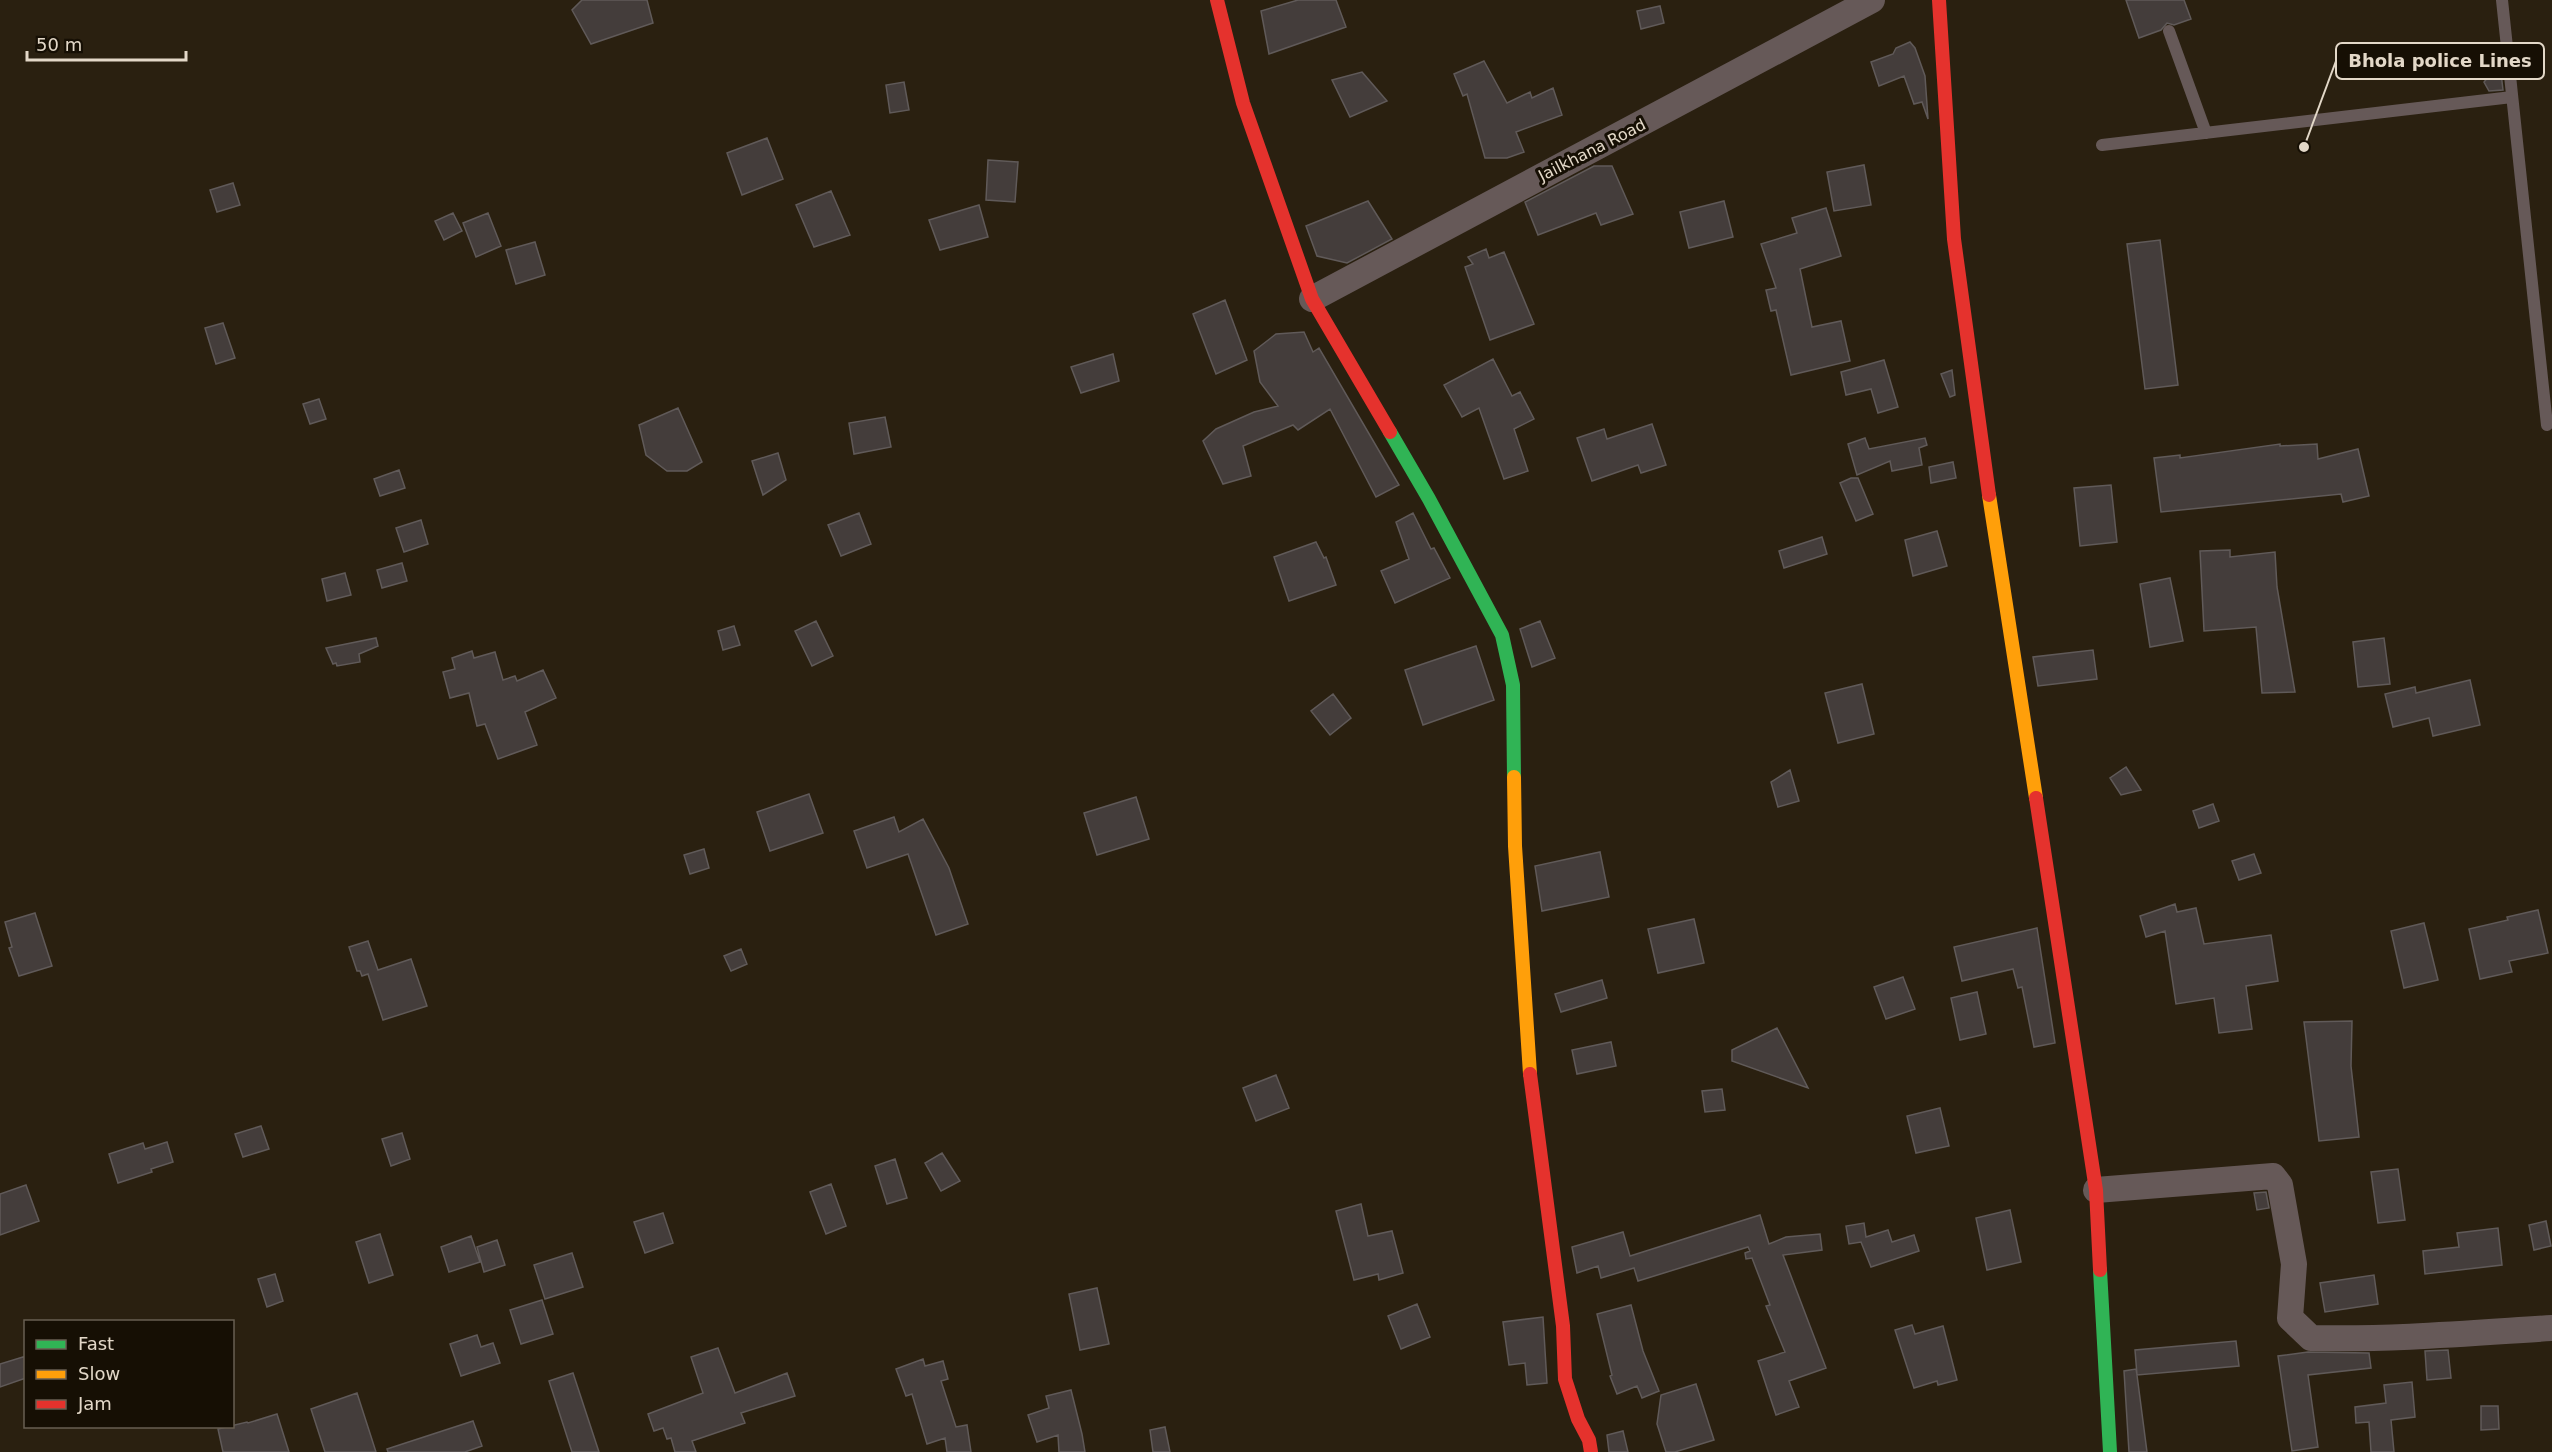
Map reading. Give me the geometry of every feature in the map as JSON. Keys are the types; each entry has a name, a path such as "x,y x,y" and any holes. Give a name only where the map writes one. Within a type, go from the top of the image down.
{"street":[{"path":"1217,0 1243,104 1312,299 1429,499 1502,635 1513,685 1515,846 1527,1049 1563,1326 1565,1379 1578,1419 1589,1440 1591,1452"},
{"name":"Jailkhana Road","path":"1312,299 1872,0"},
{"path":"1939,0 1954,239 1973,388 2096,1190 2110,1452"},
{"path":"2096,1190 2274,1176 2280,1185 2294,1264 2290,1318 2311,1338 2376,1339 2552,1328"}],"lane":[{"path":"2502,0 2547,425"},
{"path":"2169,31 2206,133"},
{"path":"2102,145 2512,97"}],"building":[{"path":"582,0 647,0 653,23 591,44 572,10"},
{"path":"1298,0 1336,0 1346,27 1269,54 1261,11"},
{"path":"2126,0 2184,0 2191,19 2174,25 2167,23 2161,30 2139,38"},
{"path":"1660,6 1664,23 1641,29 1637,11"},
{"path":"1910,42 1915,48 1925,76 1928,119 1922,102 1914,104 1904,76 1879,86 1871,62 1893,54 1896,48"},
{"path":"1484,61 1507,103 1530,92 1532,98 1553,88 1562,115 1516,132 1524,152 1507,158 1485,158 1467,94 1463,96 1454,74"},
{"path":"2494,70 2501,73 2503,90 2489,91 2484,82"},
{"path":"1362,72 1387,101 1350,117 1332,80"},
{"path":"904,82 909,110 890,113 886,85"},
{"path":"767,138 783,179 742,195 727,153"},
{"path":"988,160 1018,162 1015,202 986,200"},
{"path":"1864,165 1871,205 1834,211 1827,172"},
{"path":"1594,166 1612,166 1633,214 1601,225 1596,213 1538,235 1525,202"},
{"path":"233,183 240,205 217,212 210,190"},
{"path":"831,191 850,235 814,247 796,205"},
{"path":"1368,201 1392,239 1347,263 1317,256 1306,226"},
{"path":"1724,201 1733,237 1689,248 1680,212"},
{"path":"979,205 988,237 940,250 929,220"},
{"path":"1826,208 1841,256 1800,269 1812,327 1841,321 1850,361 1791,375 1776,310 1771,311 1766,290 1776,288 1761,244 1797,233 1792,218"},
{"path":"453,213 462,231 444,240 435,221"},
{"path":"488,213 501,246 476,257 463,223"},
{"path":"2160,240 2178,385 2145,389 2127,244"},
{"path":"535,242 545,275 516,284 506,250"},
{"path":"1486,249 1489,258 1504,252 1534,324 1490,340 1465,267 1473,264 1468,257"},
{"path":"1225,300 1247,360 1216,374 1193,314"},
{"path":"223,323 235,358 216,364 205,328"},
{"path":"1304,332 1313,352 1319,348 1399,485 1376,497 1330,409 1298,430 1293,425 1243,446 1251,476 1223,484 1203,441 1216,429 1254,412 1278,406 1260,382 1254,351 1276,334"},
{"path":"1113,354 1119,381 1081,393 1071,367"},
{"path":"1493,359 1512,396 1520,392 1534,419 1514,429 1528,471 1504,479 1479,408 1462,417 1444,385"},
{"path":"1884,360 1898,407 1878,413 1871,389 1846,395 1841,372"},
{"path":"1952,370 1955,395 1950,397 1941,374"},
{"path":"319,399 326,419 310,424 303,404"},
{"path":"678,408 702,462 687,471 667,471 646,455 639,425"},
{"path":"885,417 891,447 854,454 849,423"},
{"path":"1652,424 1666,465 1641,473 1638,465 1592,481 1577,438 1604,429 1607,439"},
{"path":"1865,438 1869,449 1925,438 1927,445 1919,448 1922,465 1892,471 1890,461 1857,475 1848,444"},
{"path":"2280,444 2280,446 2317,444 2318,459 2358,449 2369,496 2343,502 2341,494 2161,512 2154,458 2180,455 2180,458"},
{"path":"778,453 786,480 763,495 752,461"},
{"path":"1953,462 1956,478 1931,483 1929,467"},
{"path":"399,470 405,488 380,496 374,479"},
{"path":"1851,478 1858,478 1873,514 1856,521 1840,483"},
{"path":"2111,485 2117,542 2080,546 2074,488"},
{"path":"859,513 871,544 841,556 828,525"},
{"path":"1413,513 1431,549 1434,548 1450,578 1395,603 1381,571 1409,559 1396,522"},
{"path":"421,520 428,544 404,552 396,528"},
{"path":"1937,531 1947,566 1913,576 1905,540"},
{"path":"1822,537 1827,554 1784,568 1779,551"},
{"path":"1316,542 1324,558 1326,557 1336,585 1289,601 1274,557"},
{"path":"2230,550 2230,557 2275,552 2277,587 2295,692 2262,693 2256,627 2204,631 2200,551"},
{"path":"402,563 407,581 382,588 377,570"},
{"path":"345,573 351,595 327,601 322,579"},
{"path":"2170,578 2183,641 2150,647 2140,584"},
{"path":"816,621 833,656 812,666 795,631"},
{"path":"1540,621 1555,658 1532,667 1520,629"},
{"path":"734,626 740,645 723,650 718,631"},
{"path":"376,638 378,646 359,654 360,662 337,666 336,663 333,664 326,648"},
{"path":"2384,638 2390,684 2358,687 2353,642"},
{"path":"1476,646 1494,700 1423,725 1405,670"},
{"path":"2093,650 2097,679 2038,686 2033,657"},
{"path":"472,651 474,658 495,652 503,680 515,676 517,681 543,670 556,698 525,712 537,745 498,759 485,724 477,726 469,693 450,698 443,672 455,669 452,658"},
{"path":"2470,680 2480,725 2433,736 2429,718 2393,727 2385,694 2415,687 2416,693"},
{"path":"1862,684 1874,734 1838,743 1825,693"},
{"path":"1333,694 1351,718 1330,735 1311,711"},
{"path":"2126,767 2141,790 2121,795 2110,778"},
{"path":"1790,770 1799,801 1778,807 1771,782"},
{"path":"809,794 823,833 770,851 757,812"},
{"path":"1136,797 1149,839 1097,855 1084,813"},
{"path":"2213,804 2219,821 2199,828 2193,811"},
{"path":"894,817 899,832 923,819 949,868 968,924 936,935 908,854 867,868 854,831"},
{"path":"704,849 709,868 690,874 684,855"},
{"path":"1600,852 1609,897 1542,911 1535,866"},
{"path":"2254,854 2261,873 2239,880 2232,861"},
{"path":"2175,904 2177,912 2196,908 2204,944 2271,935 2278,981 2246,986 2252,1029 2219,1033 2214,998 2176,1004 2165,931 2146,937 2140,916"},
{"path":"2538,910 2548,953 2509,961 2512,972 2480,979 2469,929"},
{"path":"35,913 52,966 19,976 9,948 12,947 5,922"},
{"path":"1694,919 1704,963 1658,973 1648,929"},
{"path":"2424,923 2438,980 2404,988 2391,931"},
{"path":"2037,928 2055,1043 2034,1047 2022,987 2018,988 2013,969 1962,981 1954,947"},
{"path":"368,941 378,970 411,959 427,1006 383,1020 368,974 362,976 360,971 357,971 349,947"},
{"path":"741,949 747,964 731,971 724,956"},
{"path":"1903,977 1915,1009 1886,1019 1874,987"},
{"path":"1602,980 1607,998 1561,1012 1555,994"},
{"path":"1977,992 1986,1034 1960,1040 1951,998"},
{"path":"2352,1021 2351,1066 2359,1137 2319,1141 2304,1022"},
{"path":"1777,1028 1808,1088 1732,1061 1732,1050"},
{"path":"1611,1042 1616,1066 1577,1074 1572,1050"},
{"path":"1276,1075 1289,1108 1256,1121 1243,1088"},
{"path":"1722,1089 1725,1110 1705,1112 1702,1091"},
{"path":"1940,1108 1949,1146 1916,1153 1907,1116"},
{"path":"261,1126 269,1149 243,1157 235,1134"},
{"path":"402,1133 410,1159 391,1166 382,1139"},
{"path":"167,1142 173,1162 151,1169 152,1172 118,1183 109,1154 143,1143 145,1149"},
{"path":"942,1153 960,1181 941,1191 925,1163"},
{"path":"895,1159 907,1198 887,1204 875,1166"},
{"path":"2398,1169 2405,1220 2378,1223 2371,1172"},
{"path":"831,1184 846,1226 826,1234 810,1192"},
{"path":"26,1185 39,1221 0,1235 0,1194"},
{"path":"2266,1192 2269,1208 2257,1210 2254,1193"},
{"path":"1361,1204 1368,1236 1392,1231 1403,1273 1379,1280 1378,1274 1354,1280 1336,1211"},
{"path":"2010,1210 2021,1262 1987,1270 1976,1218"},
{"path":"663,1213 673,1243 645,1253 634,1222"},
{"path":"1760,1215 1769,1244 1786,1237 1820,1234 1822,1250 1783,1255 1826,1368 1789,1381 1799,1407 1776,1415 1758,1361 1785,1352 1766,1306 1770,1305 1752,1258 1746,1259 1745,1253 1750,1251 1748,1247 1638,1281 1634,1268 1601,1278 1598,1266 1577,1273 1572,1247 1623,1232 1630,1256"},
{"path":"2546,1221 2551,1246 2534,1250 2529,1225"},
{"path":"1864,1223 1866,1237 1888,1230 1892,1242 1914,1235 1919,1251 1871,1267 1861,1242 1849,1244 1846,1226"},
{"path":"2498,1228 2502,1265 2425,1274 2423,1251 2459,1247 2457,1233"},
{"path":"380,1234 393,1275 369,1283 356,1242"},
{"path":"471,1236 480,1262 449,1272 441,1247"},
{"path":"497,1240 505,1265 484,1272 477,1247"},
{"path":"572,1253 583,1287 545,1299 534,1265"},
{"path":"275,1274 283,1301 267,1307 258,1279"},
{"path":"2374,1275 2378,1304 2325,1312 2320,1283"},
{"path":"1097,1288 1109,1344 1080,1350 1069,1294"},
{"path":"542,1300 553,1334 521,1344 510,1310"},
{"path":"1417,1304 1430,1337 1401,1349 1388,1316"},
{"path":"1631,1305 1643,1351 1659,1391 1642,1398 1637,1386 1617,1394 1610,1376 1612,1375 1597,1314"},
{"path":"1543,1317 1547,1383 1527,1385 1525,1363 1509,1365 1503,1322"},
{"path":"1912,1325 1915,1334 1943,1326 1957,1380 1938,1385 1937,1381 1914,1388 1895,1330"},
{"path":"477,1335 481,1347 493,1343 500,1363 461,1376 450,1344"},
{"path":"2236,1341 2239,1366 2137,1375 2135,1350"},
{"path":"718,1348 735,1393 787,1373 795,1396 741,1413 745,1423 692,1441 696,1452 675,1452 671,1438 667,1439 663,1428 654,1431 648,1414 703,1393 691,1357"},
{"path":"2448,1350 2451,1378 2427,1380 2425,1351"},
{"path":"2308,1352 2369,1353 2371,1368 2308,1375 2318,1447 2292,1451 2278,1356"},
{"path":"24,1357 24,1379 0,1387 0,1364"},
{"path":"923,1359 925,1366 943,1361 948,1379 941,1381 956,1427 967,1425 971,1452 947,1452 945,1438 927,1444 912,1394 906,1396 896,1369"},
{"path":"2136,1369 2147,1452 2129,1452 2124,1371"},
{"path":"573,1373 599,1452 572,1452 549,1381"},
{"path":"2412,1382 2415,1417 2391,1420 2394,1452 2371,1452 2369,1422 2356,1423 2355,1407 2386,1403 2384,1385"},
{"path":"1696,1384 1714,1440 1675,1452 1666,1452 1657,1424 1661,1395"},
{"path":"1071,1390 1085,1452 1059,1452 1058,1435 1037,1442 1028,1415 1049,1408 1046,1396"},
{"path":"357,1393 376,1452 325,1452 311,1409"},
{"path":"2481,1406 2498,1406 2499,1429 2481,1430"},
{"path":"277,1414 289,1452 223,1452 218,1429 234,1428 234,1425"},
{"path":"473,1421 482,1446 465,1452 388,1452 387,1449"},
{"path":"1165,1427 1170,1452 1153,1452 1150,1430"},
{"path":"1623,1431 1628,1452 1609,1452 1607,1435"}],"traffic: fast":[{"path":"1390,432 1502,635 1513,685 1514,777"},
{"path":"2100,1270 2110,1452"}],"traffic: slow":[{"path":"1989,495 2036,798"},
{"path":"1514,777 1515,846 1530,1074"}],"traffic: jam":[{"path":"1217,0 1243,103 1312,299 1390,432"},
{"path":"1939,0 1954,239 1989,495"},
{"path":"2036,798 2096,1190 2100,1270"},
{"path":"1530,1074 1563,1326 1565,1379 1578,1419 1589,1440 1591,1452"}],"place":[{"name":"Bhola police Lines","path":"2304,147"}]}
